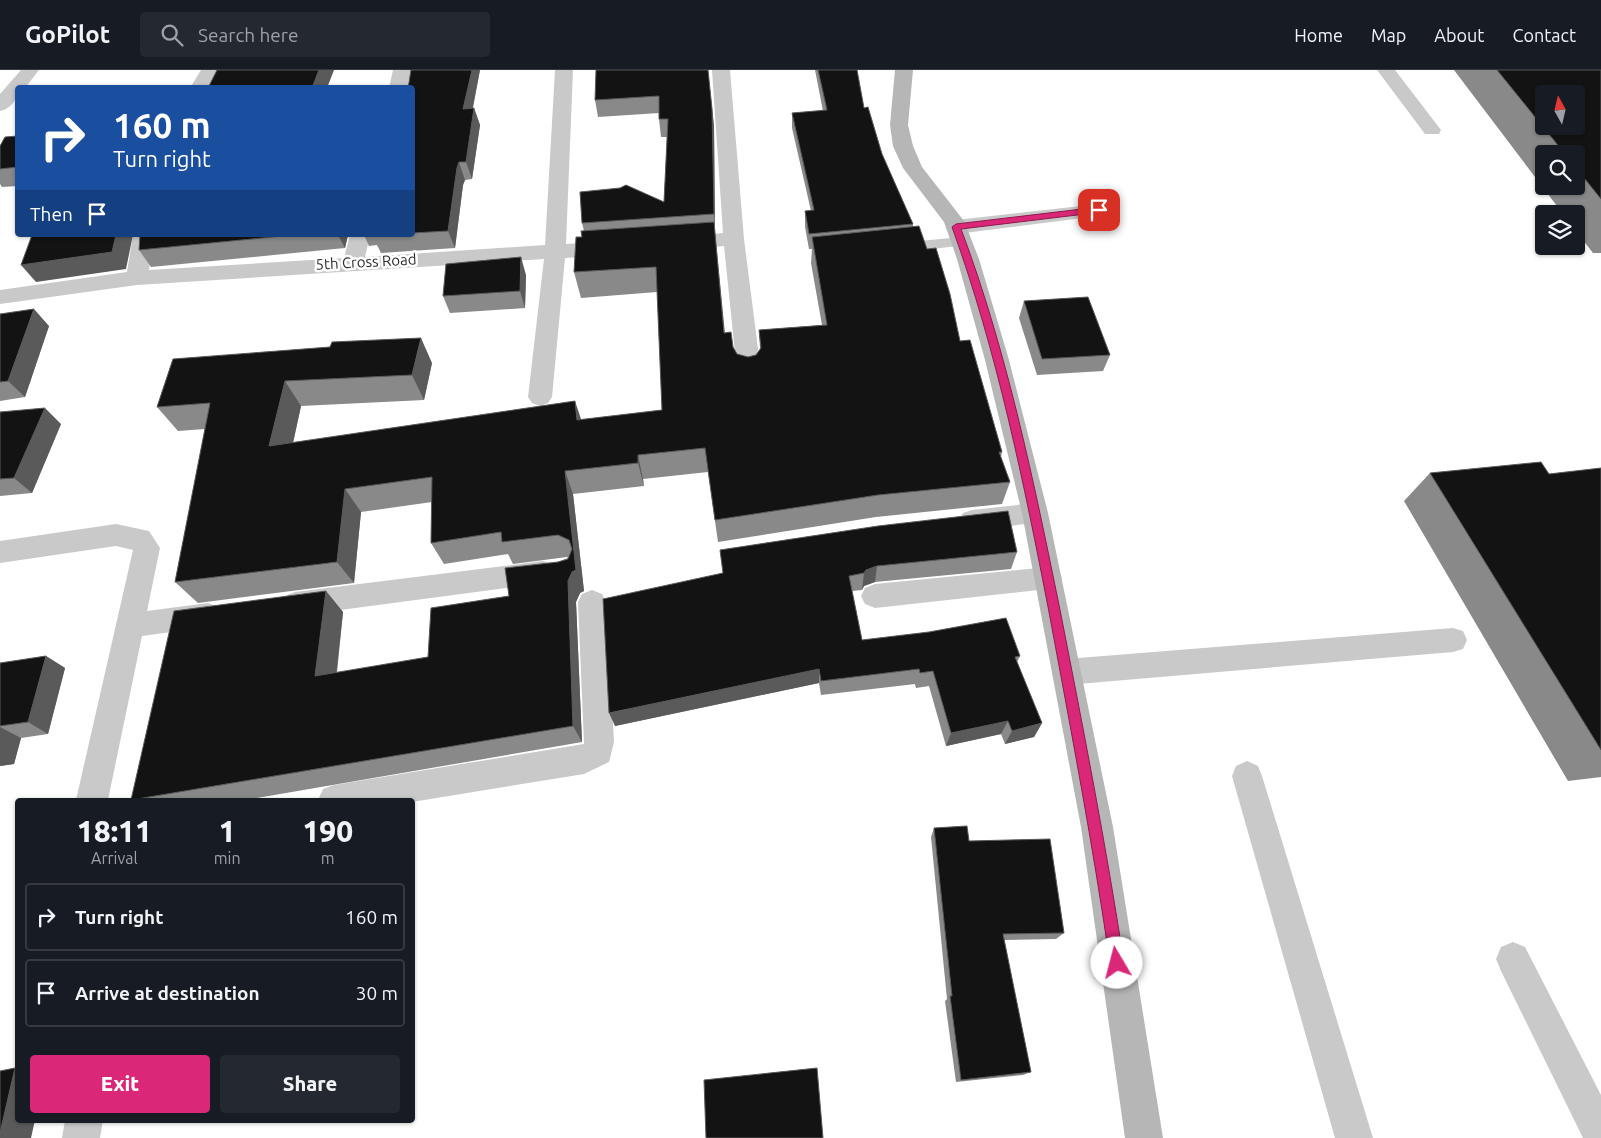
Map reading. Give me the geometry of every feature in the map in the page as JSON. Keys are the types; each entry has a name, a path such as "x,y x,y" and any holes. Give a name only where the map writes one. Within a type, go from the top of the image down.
{"street":[{"path":"18,85 30,70"},
{"path":"202,85 210,70"},
{"path":"399,85 402,70"},
{"path":"540,398 555,252 564,70"},
{"path":"720,70 734,240 749,372"},
{"path":"904,70 899,125 903,146 913,168 954,221 997,360 1035,513 1097,828 1144,1138"},
{"path":"1386,70 1432,130"},
{"path":"0,106 15,88"},
{"path":"959,235 1099,210"},
{"path":"137,278 144,237"},
{"path":"353,264 360,237"},
{"name":"5th Cross Road","path":"0,297 137,278 734,240"},
{"path":"951,522 1035,513"},
{"path":"0,552 116,534 140,539 147,548 92,798"},
{"path":"269,608 566,570"},
{"path":"875,596 1048,578"},
{"path":"346,798 584,760 598,752 600,742 592,602"},
{"path":"130,625 229,613"},
{"path":"1066,672 1453,640"},
{"path":"1246,776 1354,1138"},
{"path":"1513,959 1601,1134"},
{"path":"81,1138 84,1123"}],"lane":[{"path":"884,249 959,235"}],"building":[{"path":"217,70 319,70 313,85 210,85"},
{"path":"411,70 472,70 463,109 474,108 466,162 459,162 457,168 448,231 415,233 415,85 408,85"},
{"path":"596,70 708,70 712,109 714,214 582,223 580,192 620,188 626,185 664,202 668,119 659,119 659,96 595,100"},
{"path":"818,70 857,70 864,108 868,107 882,154 913,224 809,234 805,211 814,210 792,113 827,110"},
{"path":"1497,70 1601,70 1601,199 1585,179 1585,145 1558,145 1550,135 1585,135 1585,85 1535,85 1535,117"},
{"path":"15,136 15,167 0,169 0,146 5,137"},
{"path":"714,222 724,333 731,332 733,347 737,354 748,357 756,355 761,348 759,330 827,325 812,237 919,226 927,249 936,248 950,294 960,341 970,340 1002,452 999,452 1010,482 878,495 715,520 705,448 638,455 638,463 565,471 576,570 572,572 568,581 573,726 143,798 131,798 174,611 326,591 315,676 428,657 431,608 509,596 505,568 558,562 568,559 572,549 569,540 558,535 502,542 501,532 431,543 432,477 345,489 337,562 175,582 210,403 157,407 173,359 330,347 332,342 421,338 412,375 285,381 269,446 575,401 577,420 662,410 656,267 574,272 576,237 582,237 581,231"},
{"path":"31,237 116,237 112,252 21,265"},
{"path":"140,237 272,237 139,250"},
{"path":"521,257 520,291 443,296 446,264"},
{"path":"1088,297 1110,355 1042,359 1024,301"},
{"path":"34,309 8,381 0,382 0,314"},
{"path":"45,408 14,478 0,479 0,412"},
{"path":"1541,462 1549,474 1601,468 1601,750 1430,473"},
{"path":"1008,511 1017,552 877,566 866,570 864,573 849,576 862,640 929,632 1006,618 1020,656 1015,657 1042,723 1012,731 1008,721 951,733 933,671 920,673 919,669 821,681 819,669 609,713 603,599 723,573 720,550 878,526"},
{"path":"46,656 28,722 0,726 0,663"},
{"path":"967,826 969,841 1050,839 1064,933 1003,934 1031,1072 961,1080 950,996 952,996 934,828"},
{"path":"15,1068 0,1133 0,1071"},
{"path":"817,1068 823,1138 706,1138 704,1080"}],"route":[{"path":"1099,210 956,227 968,259 997,360 1035,513 1097,828 1117,963"}]}
